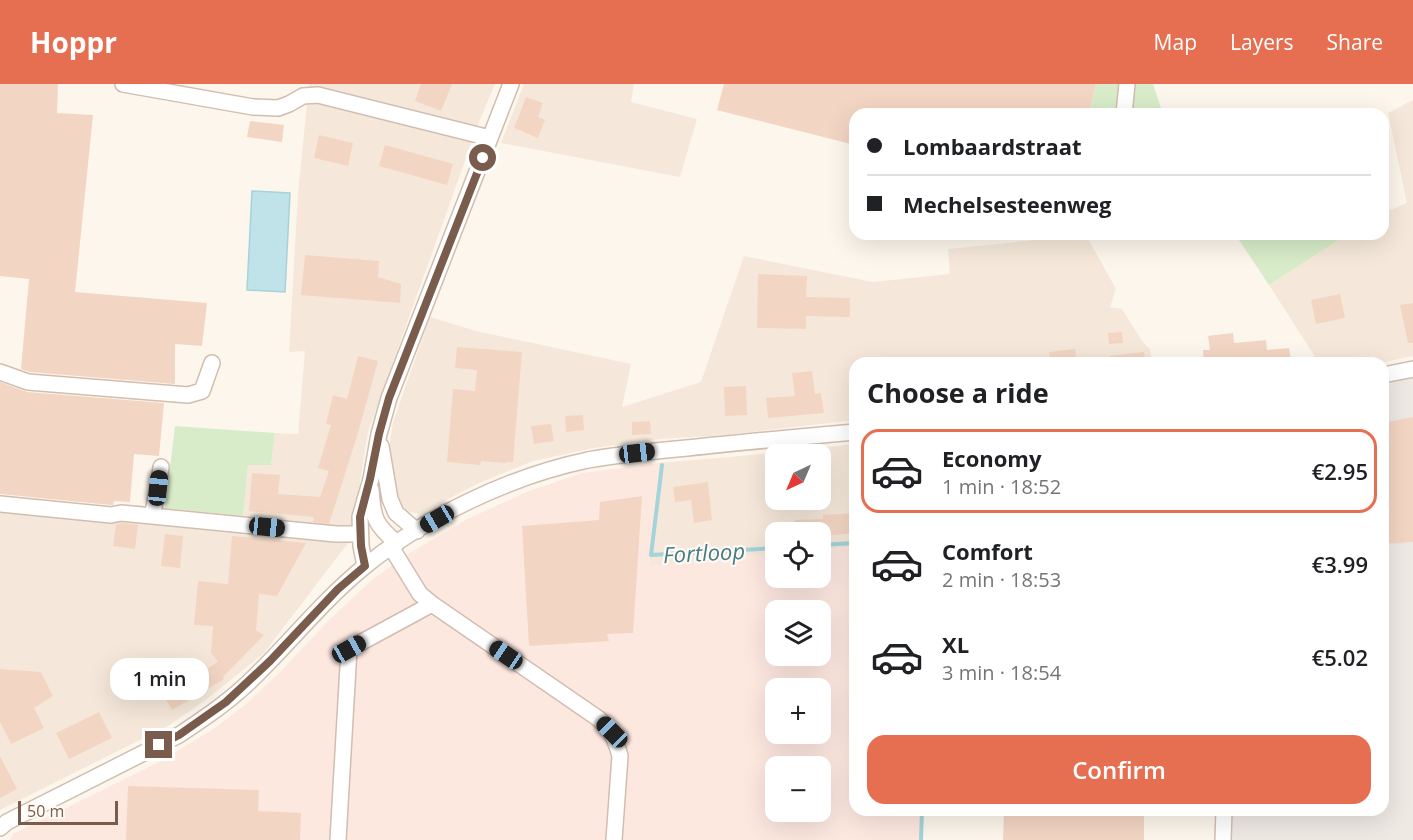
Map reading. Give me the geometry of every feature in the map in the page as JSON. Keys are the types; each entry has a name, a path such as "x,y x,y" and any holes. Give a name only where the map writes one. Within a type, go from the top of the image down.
{"street":[{"path":"123,84 253,107 278,108 303,96 318,95 490,138"},
{"path":"365,566 361,546 360,517 389,398 511,84"},
{"path":"1125,108 1127,84"},
{"path":"0,372 28,382 188,395 201,391 212,363"},
{"path":"1389,374 1413,369"},
{"path":"0,828 7,822 179,735 210,714 247,684 338,589 365,566 417,531 458,507 490,492 524,478 588,460 849,433"},
{"path":"379,434 390,499 396,513 417,531"},
{"path":"152,516 161,467"},
{"path":"370,479 372,510 378,525 394,545 420,594 599,719 612,732 620,756 614,840"},
{"path":"0,504 336,534 360,534"},
{"path":"338,840 349,649 432,604"},
{"path":"1223,840 1224,816"}],"shaded area":[{"path":"309,84 495,84 479,122 368,432 351,539 264,653 207,699 168,726 0,810 0,508 134,518 137,505 243,516 248,464 271,465 275,433 298,434 305,351 289,352 298,193"},
{"path":"524,84 634,84 631,102 697,119 680,177 501,143"},
{"path":"1413,100 1413,356 1389,361 1389,357 1315,357 1269,285 1339,240 1389,240 1389,210 1407,203 1389,112"},
{"path":"1037,240 1089,240 1116,289 1110,307 1122,309 1142,341 1150,349 1151,357 849,357 849,421 726,435 660,439 594,448 533,461 479,483 419,514 405,509 396,496 389,449 393,422 430,317 476,331 631,364 622,407 701,382 744,256 873,282 950,274 948,249"},
{"path":"1413,364 1413,840 1218,840 1219,816 1389,816 1389,368"},
{"path":"849,445 849,548 831,549 831,522 765,522 765,555 649,566 659,463 765,453 765,510 831,510 831,446"},
{"path":"659,463 649,566 765,555 765,588 831,588 831,549 849,548 849,816 924,816 922,840 10,840 13,834 159,762 215,728 246,704 373,579 408,554 467,519 529,491 582,473"}],"green space":[{"path":"1096,84 1153,84 1161,108 1090,108"},
{"path":"1239,240 1339,240 1269,285"},
{"path":"175,426 275,433 271,465 248,465 243,516 165,508"}],"water":[{"path":"252,191 290,193 285,292 247,290"}],"building":[{"path":"0,84 58,84 57,113 93,115 75,292 207,303 202,346 175,344 175,384 30,372 21,369 29,279 0,276"},
{"path":"421,84 452,84 441,111 415,101"},
{"path":"724,84 1096,84 1090,108 849,108 849,143 717,110"},
{"path":"526,97 543,103 538,117 545,120 538,138 514,128"},
{"path":"250,121 284,125 282,142 247,137"},
{"path":"319,135 353,143 348,166 314,158"},
{"path":"385,145 453,164 447,185 379,166"},
{"path":"305,255 379,261 378,277 401,284 400,303 301,295"},
{"path":"758,274 807,276 806,297 850,298 850,317 806,316 806,329 757,328"},
{"path":"1340,294 1345,318 1316,324 1311,300"},
{"path":"1413,303 1413,343 1408,343 1400,305"},
{"path":"1122,332 1123,343 1109,344 1108,333"},
{"path":"1233,333 1234,343 1266,340 1267,350 1289,348 1290,357 1204,357 1203,350 1210,350 1208,336"},
{"path":"457,347 522,352 513,462 481,461 480,465 447,462 453,389 475,391 477,370 455,368"},
{"path":"1075,349 1076,357 1049,357 1049,352"},
{"path":"1144,352 1144,357 1109,357"},
{"path":"358,356 378,361 329,524 313,522 314,517 249,511 252,473 280,475 278,494 320,497 329,471 318,468 331,425 326,424 333,395 347,399"},
{"path":"812,371 815,394 821,393 824,413 768,418 766,398 795,396 792,373"},
{"path":"0,382 27,392 164,403 159,456 134,454 130,502 114,501 111,505 0,494"},
{"path":"746,386 747,415 725,416 724,387"},
{"path":"583,415 584,430 566,432 565,416"},
{"path":"1413,417 1413,542 1389,544 1389,422"},
{"path":"650,421 651,434 632,435 632,422"},
{"path":"551,424 554,441 534,444 531,426"},
{"path":"708,482 712,520 694,523 691,500 675,502 673,487"},
{"path":"642,496 633,633 607,634 609,641 529,646 522,526 599,520 600,502"},
{"path":"849,513 849,534 831,535 831,522 795,522 795,520 823,519 823,515"},
{"path":"116,524 138,525 135,549 113,546"},
{"path":"165,534 183,536 180,568 161,566"},
{"path":"232,536 306,543 277,596 259,594 256,630 264,635 223,677 224,679 172,710 163,695 176,688 166,672 178,665 187,681 218,662 211,653 213,626 194,625 198,581 228,584"},
{"path":"0,669 41,672 53,696 34,708 44,728 11,744 0,722"},
{"path":"99,712 112,738 69,759 56,733"},
{"path":"0,756 17,789 0,798"},
{"path":"128,786 259,790 258,811 301,813 300,840 126,840"},
{"path":"1004,816 1144,816 1144,840 1003,840"}],"waterway":[{"name":"Fortloop","path":"662,465 651,555 765,549"},
{"name":"Fortloop","path":"831,544 849,543"},
{"name":"Fortloop","path":"921,840 922,816"}],"route":[{"path":"159,745 179,735 247,684 338,589 365,566 361,546 360,517 389,398 483,158"}]}
